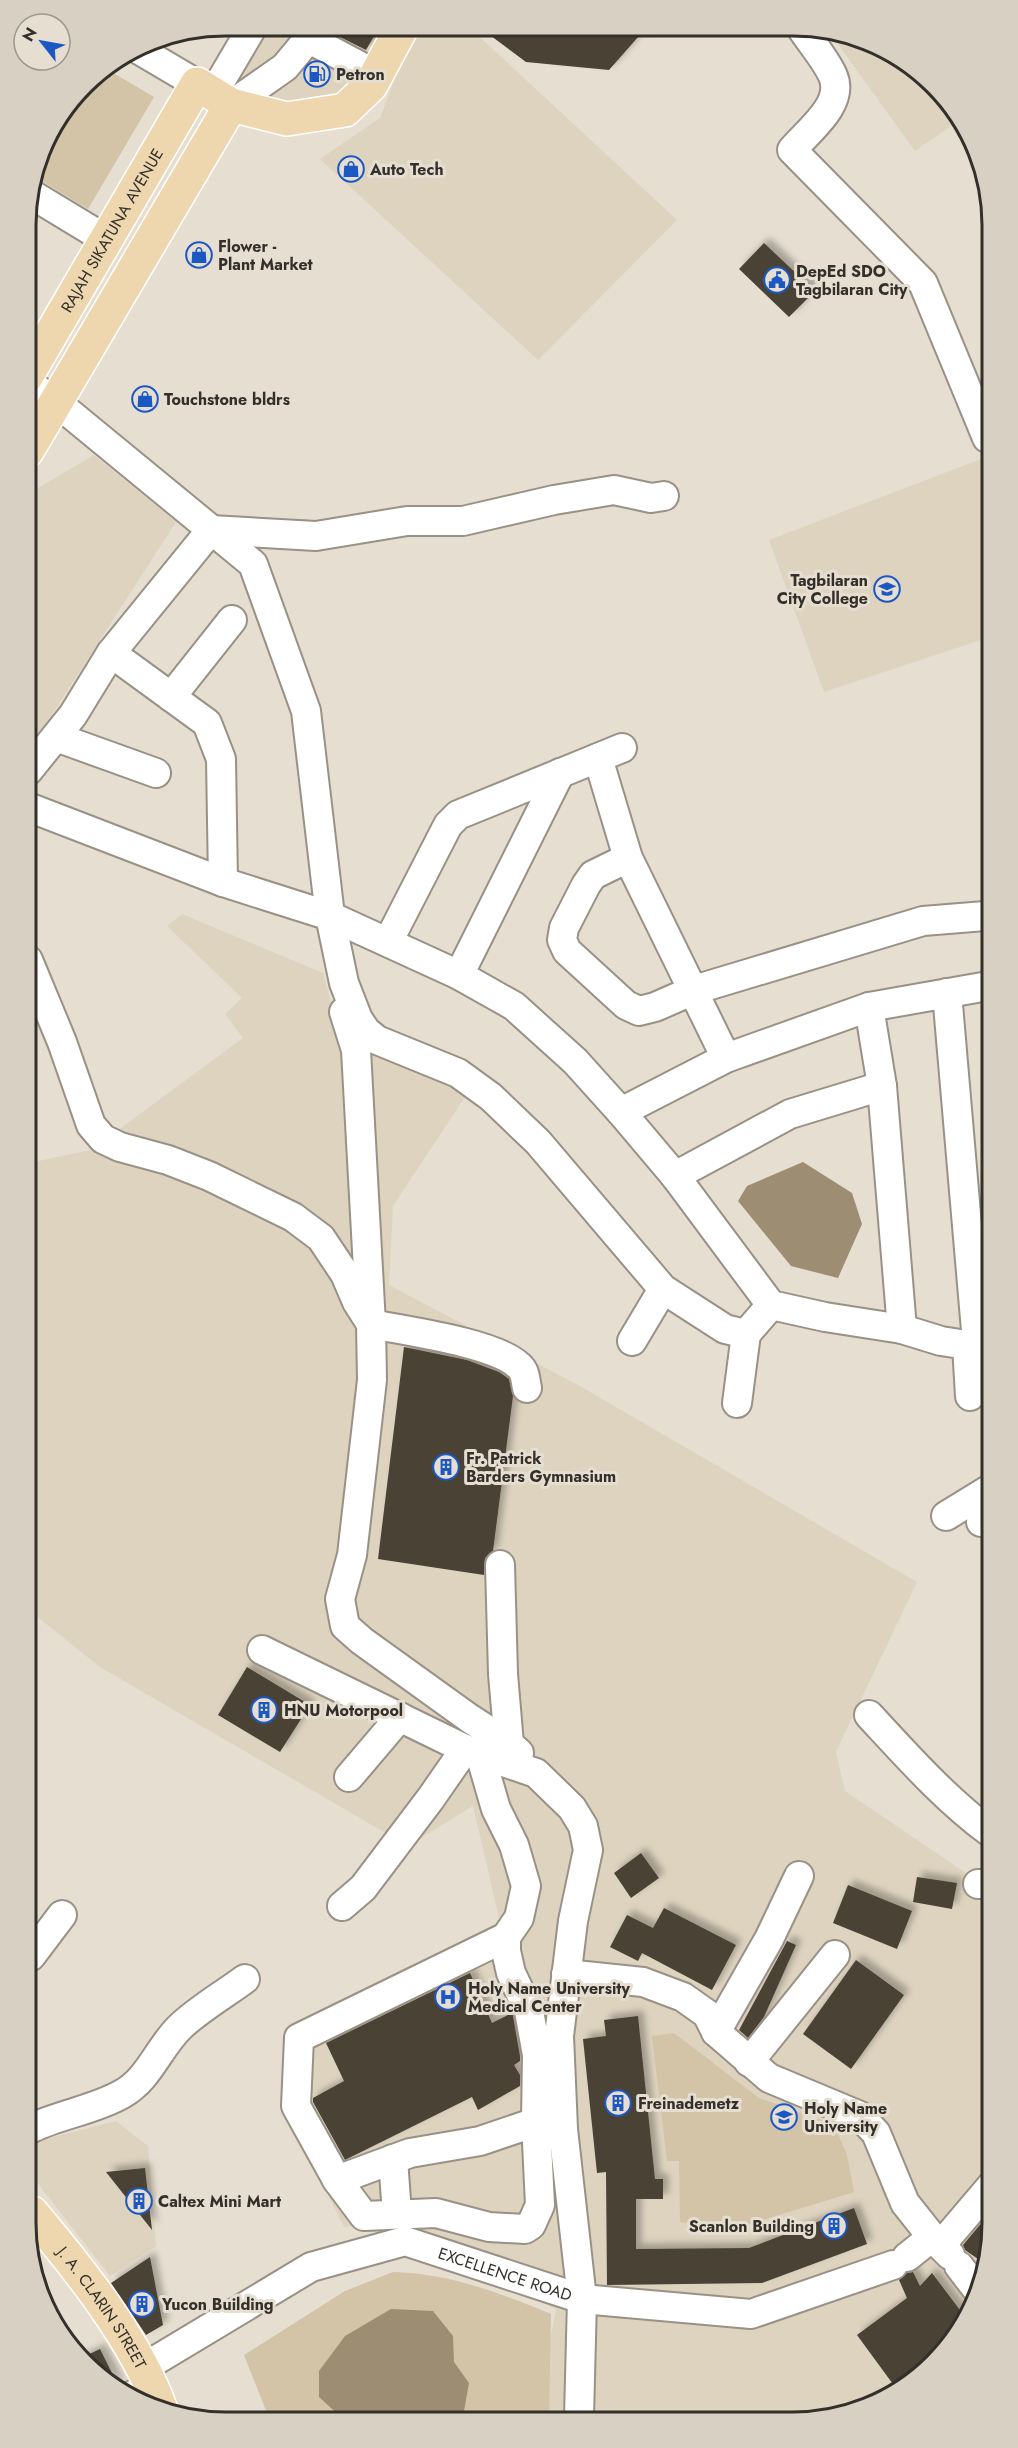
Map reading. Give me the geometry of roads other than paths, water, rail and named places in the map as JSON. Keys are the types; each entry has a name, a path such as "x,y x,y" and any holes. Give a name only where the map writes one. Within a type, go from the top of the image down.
{"main road":[{"path":"36,436 56,402 214,94 286,119 345,110 371,86 397,36"},
{"name":"RAJAH SIKATUNA AVENUE","path":"36,360 107,240 214,94"},
{"name":"J. A. CLARIN STREET","path":"36,2218 82,2274 146,2390"}],"street":[{"path":"214,94 247,36"},
{"path":"214,94 285,67 311,36"},
{"path":"320,36 377,75"},
{"path":"807,37 833,77 836,91 831,104 792,150 923,283 982,426"},
{"path":"146,54 214,94"},
{"path":"38,198 107,240"},
{"path":"36,389 56,402 253,564 306,711 330,916 344,983 358,1019 366,1031 377,1040 458,1073 491,1097 538,1142 663,1289 725,1329 746,1334"},
{"path":"211,530 316,536 408,521 463,520 554,500 614,490 651,498 664,496"},
{"path":"36,761 73,715 111,653 211,530"},
{"path":"171,697 232,620"},
{"path":"111,653 207,723 221,759 224,882"},
{"path":"56,737 156,773"},
{"path":"388,942 448,825 458,815 610,753 628,858 726,1058"},
{"path":"459,975 560,773"},
{"path":"36,810 224,882 330,916 459,975 514,1006 575,1061 621,1112 675,1176 771,1305 825,1317 902,1329 941,1341 978,1343"},
{"path":"628,858 593,875 564,928 562,940 567,951 626,1005 639,1011 655,1007 694,990 923,921 982,916"},
{"path":"36,979 62,1042 91,1125 103,1139 120,1147 168,1160 209,1176 293,1217 321,1238 345,1274 357,1302 371,1324 479,1347 511,1359 525,1373 527,1388"},
{"path":"344,983 340,1000 356,1050 372,1380 352,1555 340,1599 345,1626 469,1718 509,1744 572,1808 583,1826 588,1850 573,1921 559,2036 563,2129 582,2299 579,2412"},
{"path":"621,1112 726,1058 868,1007 982,987"},
{"path":"947,993 978,1343 970,1396"},
{"path":"868,1007 882,1086 902,1329"},
{"path":"675,1176 790,1114 882,1086"},
{"path":"632,1341 663,1289"},
{"path":"737,1404 746,1334 771,1305"},
{"path":"946,1516 982,1494"},
{"path":"500,1564 503,1674 509,1744"},
{"path":"262,1650 473,1751 536,1773"},
{"path":"869,1715 926,1777 963,1812 982,1826"},
{"path":"349,1777 400,1717"},
{"path":"342,1906 363,1888 431,1798 473,1751"},
{"path":"382,2247 364,2216 337,2180 296,2106 299,2038 506,1937 519,1918 526,1886 514,1845 496,1809 473,1751"},
{"path":"716,2032 769,1939 799,1876"},
{"path":"36,1949 62,1915"},
{"path":"364,2216 436,2213 489,2227 525,2229 531,2224 540,2205 536,2122 537,2055 529,2011 511,1973 506,1951 506,1937"},
{"path":"749,2062 835,1955"},
{"path":"566,1974 643,1982 683,1997 707,2014 716,2032 769,2078 860,2115 876,2133 905,2203 972,2283"},
{"path":"36,2126 48,2120 88,2109 124,2093 146,2074 179,2028 245,1979"},
{"path":"337,2180 393,2159 429,2149 480,2141 536,2122"},
{"path":"393,2159 397,2214"},
{"name":"EXCELLENCE ROAD","path":"146,2390 311,2267 405,2241 582,2299 751,2314 900,2261 946,2251 982,2199"}],"place":[{"name":"Petron","path":"317,74"},
{"name":"Auto Tech","path":"351,169"},
{"name":"Flower - Plant Market","path":"199,255"},
{"name":"DepEd SDO Tagbilaran City","path":"777,280"},
{"name":"Touchstone bldrs","path":"145,399"},
{"name":"Tagbilaran City College","path":"887,589"},
{"name":"Fr. Patrick Barders Gymnasium","path":"446,1467"},
{"name":"HNU Motorpool","path":"264,1710"},
{"name":"Holy Name University Medical Center","path":"448,1997"},
{"name":"Freinademetz","path":"618,2103"},
{"name":"Holy Name University","path":"784,2117"},
{"name":"Caltex Mini Mart","path":"139,2201"},
{"name":"Scanlon Building","path":"834,2226"},
{"name":"Yucon Building","path":"142,2304"}]}
